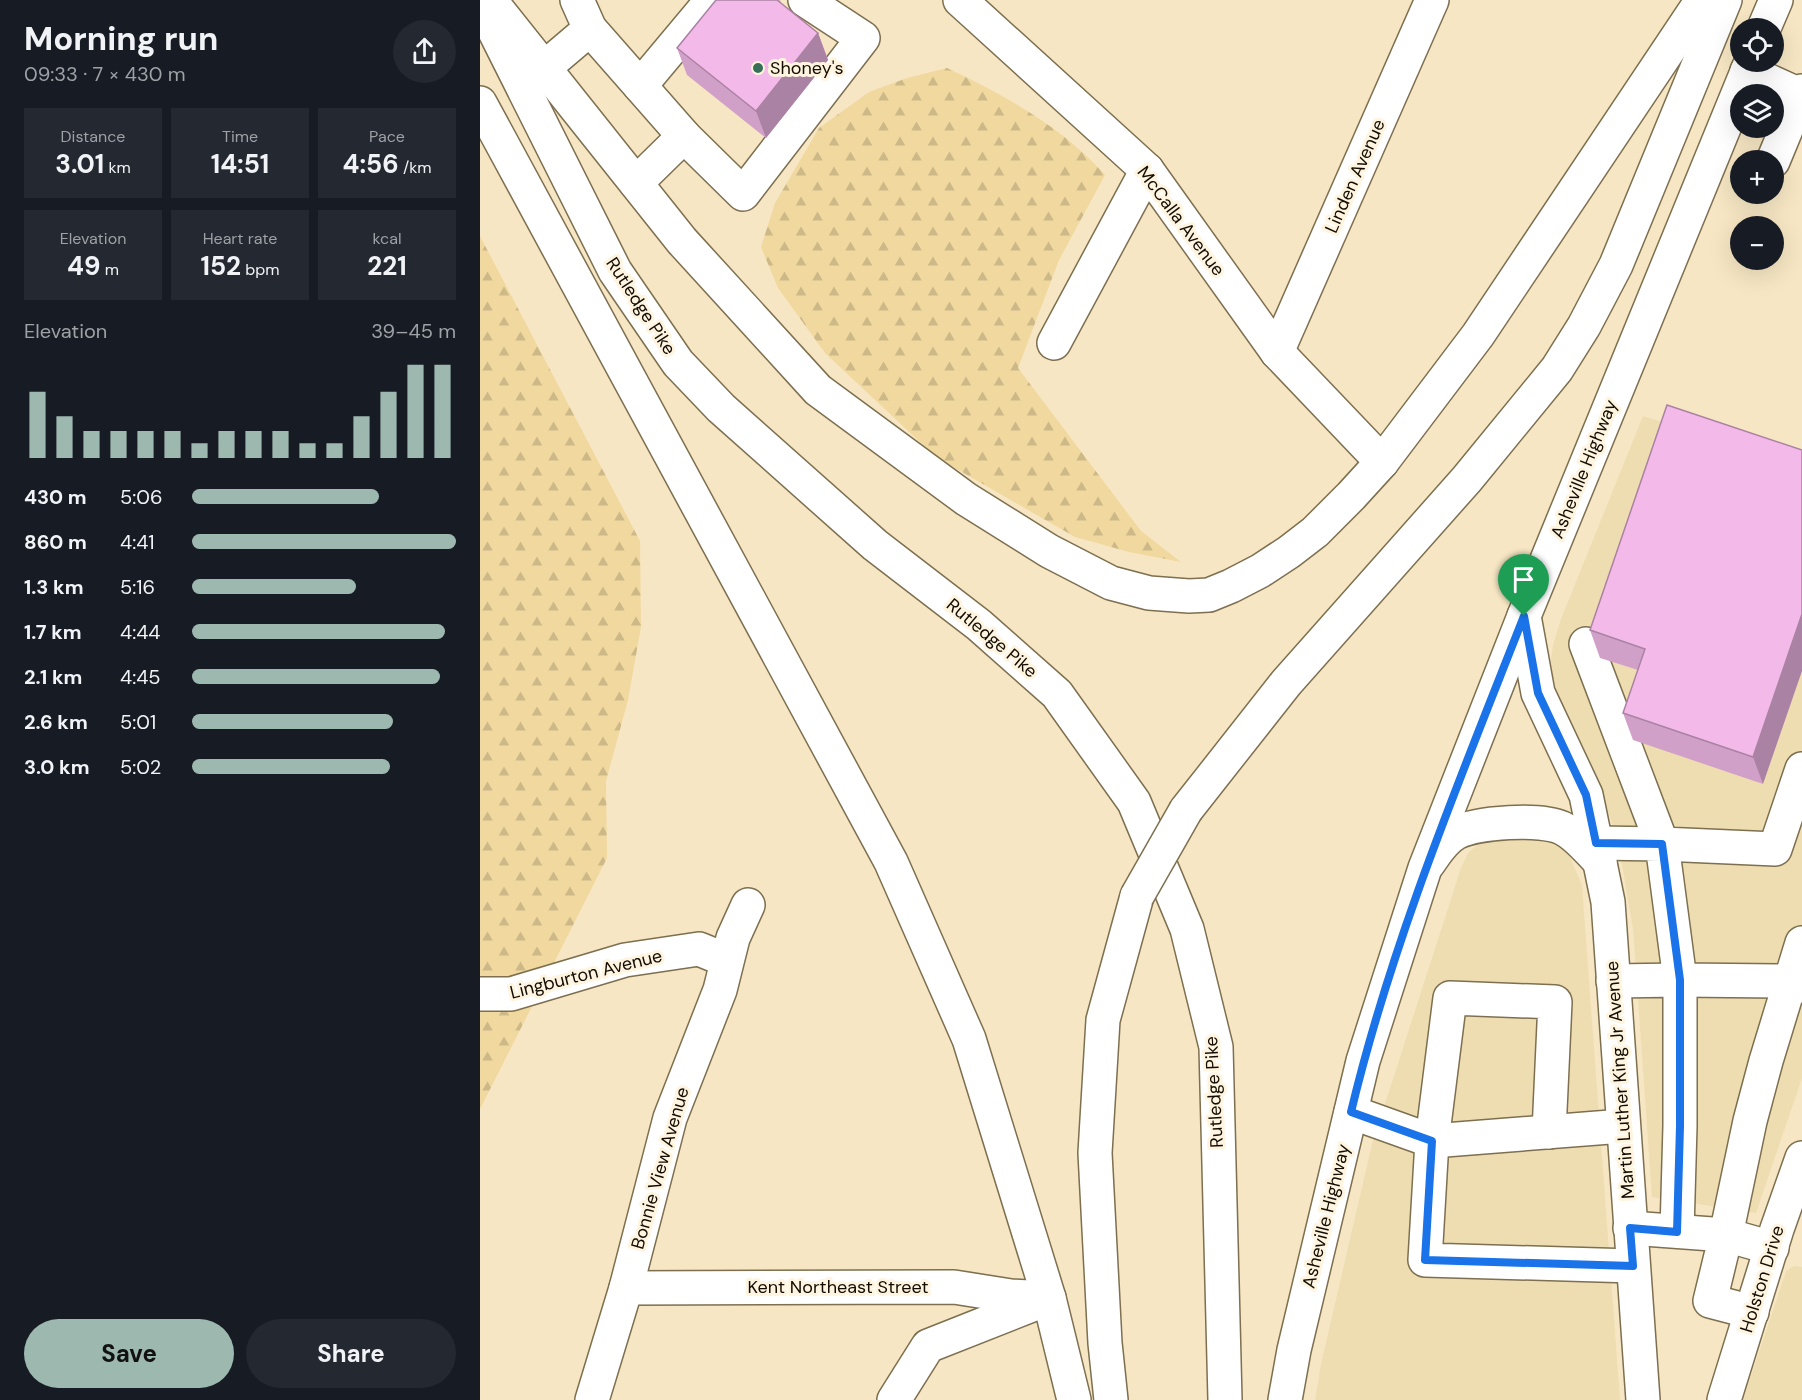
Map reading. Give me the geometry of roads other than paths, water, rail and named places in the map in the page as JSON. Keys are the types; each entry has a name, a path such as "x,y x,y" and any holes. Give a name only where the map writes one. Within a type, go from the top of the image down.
{"main road":[{"path":"490,0 682,241 818,390 966,499 1049,551 1111,583 1149,592 1189,596 1209,595 1260,571 1315,532 1382,462 1478,335 1702,0"},
{"path":"640,86 712,0"},
{"name":"McCalla Avenue","path":"960,0 1147,170 1277,352 1382,462"},
{"name":"Linden Avenue","path":"1277,352 1432,0"},
{"path":"1111,1400 1105,1343 1095,1153 1103,1020 1137,896 1186,810 1286,684 1467,479 1557,369 1584,326 1616,265 1725,0"},
{"path":"1768,18 1776,0"},
{"path":"544,68 583,14 640,86 684,136 743,194 863,38 809,1"},
{"name":"Rutledge Pike","path":"480,2 615,271 678,363 720,408 875,545 979,625 1058,694 1134,802 1187,929 1216,1047 1225,1400"},
{"name":"Asheville Highway","path":"1285,1400 1294,1350 1363,1061 1425,868 1524,616 1747,72"},
{"path":"1761,72 1801,93 1778,150"},
{"path":"480,103 891,862 969,1039 1049,1298 1074,1400"},
{"path":"636,183 684,136"},
{"path":"1054,343 1147,170"},
{"name":"Martin Luther King Jr Avenue","path":"1524,616 1538,693 1586,795 1608,902 1643,1400"},
{"path":"1586,644 1662,844 1680,980 1677,1232"},
{"path":"1425,868 1444,842 1457,832 1504,823 1540,823 1560,827 1596,846 1662,844 1788,849 1802,769"},
{"name":"Bonnie View Avenue","path":"592,1400 626,1287 670,1118 720,990 733,938 748,905"},
{"path":"1752,1312 1710,1301 1750,1121 1766,1061 1796,984 1802,943"},
{"name":"Lingburton Avenue","path":"480,994 511,994 625,960 699,949 726,960"},
{"path":"1613,981 1680,980 1796,984"},
{"path":"1549,1132 1555,1002 1450,998 1432,1141 1425,1260 1633,1266"},
{"path":"1351,1112 1432,1141 1623,1126"},
{"name":"Holston Drive","path":"1724,1400 1752,1312 1784,1238 1802,1158"},
{"path":"1630,1228 1784,1238"},
{"name":"Kent Northeast Street","path":"626,1287 954,1287 1011,1296 1049,1298"},
{"path":"894,1400 928,1346 1049,1298"}],"place":[{"name":"Shoney's","path":"758,68"}]}
